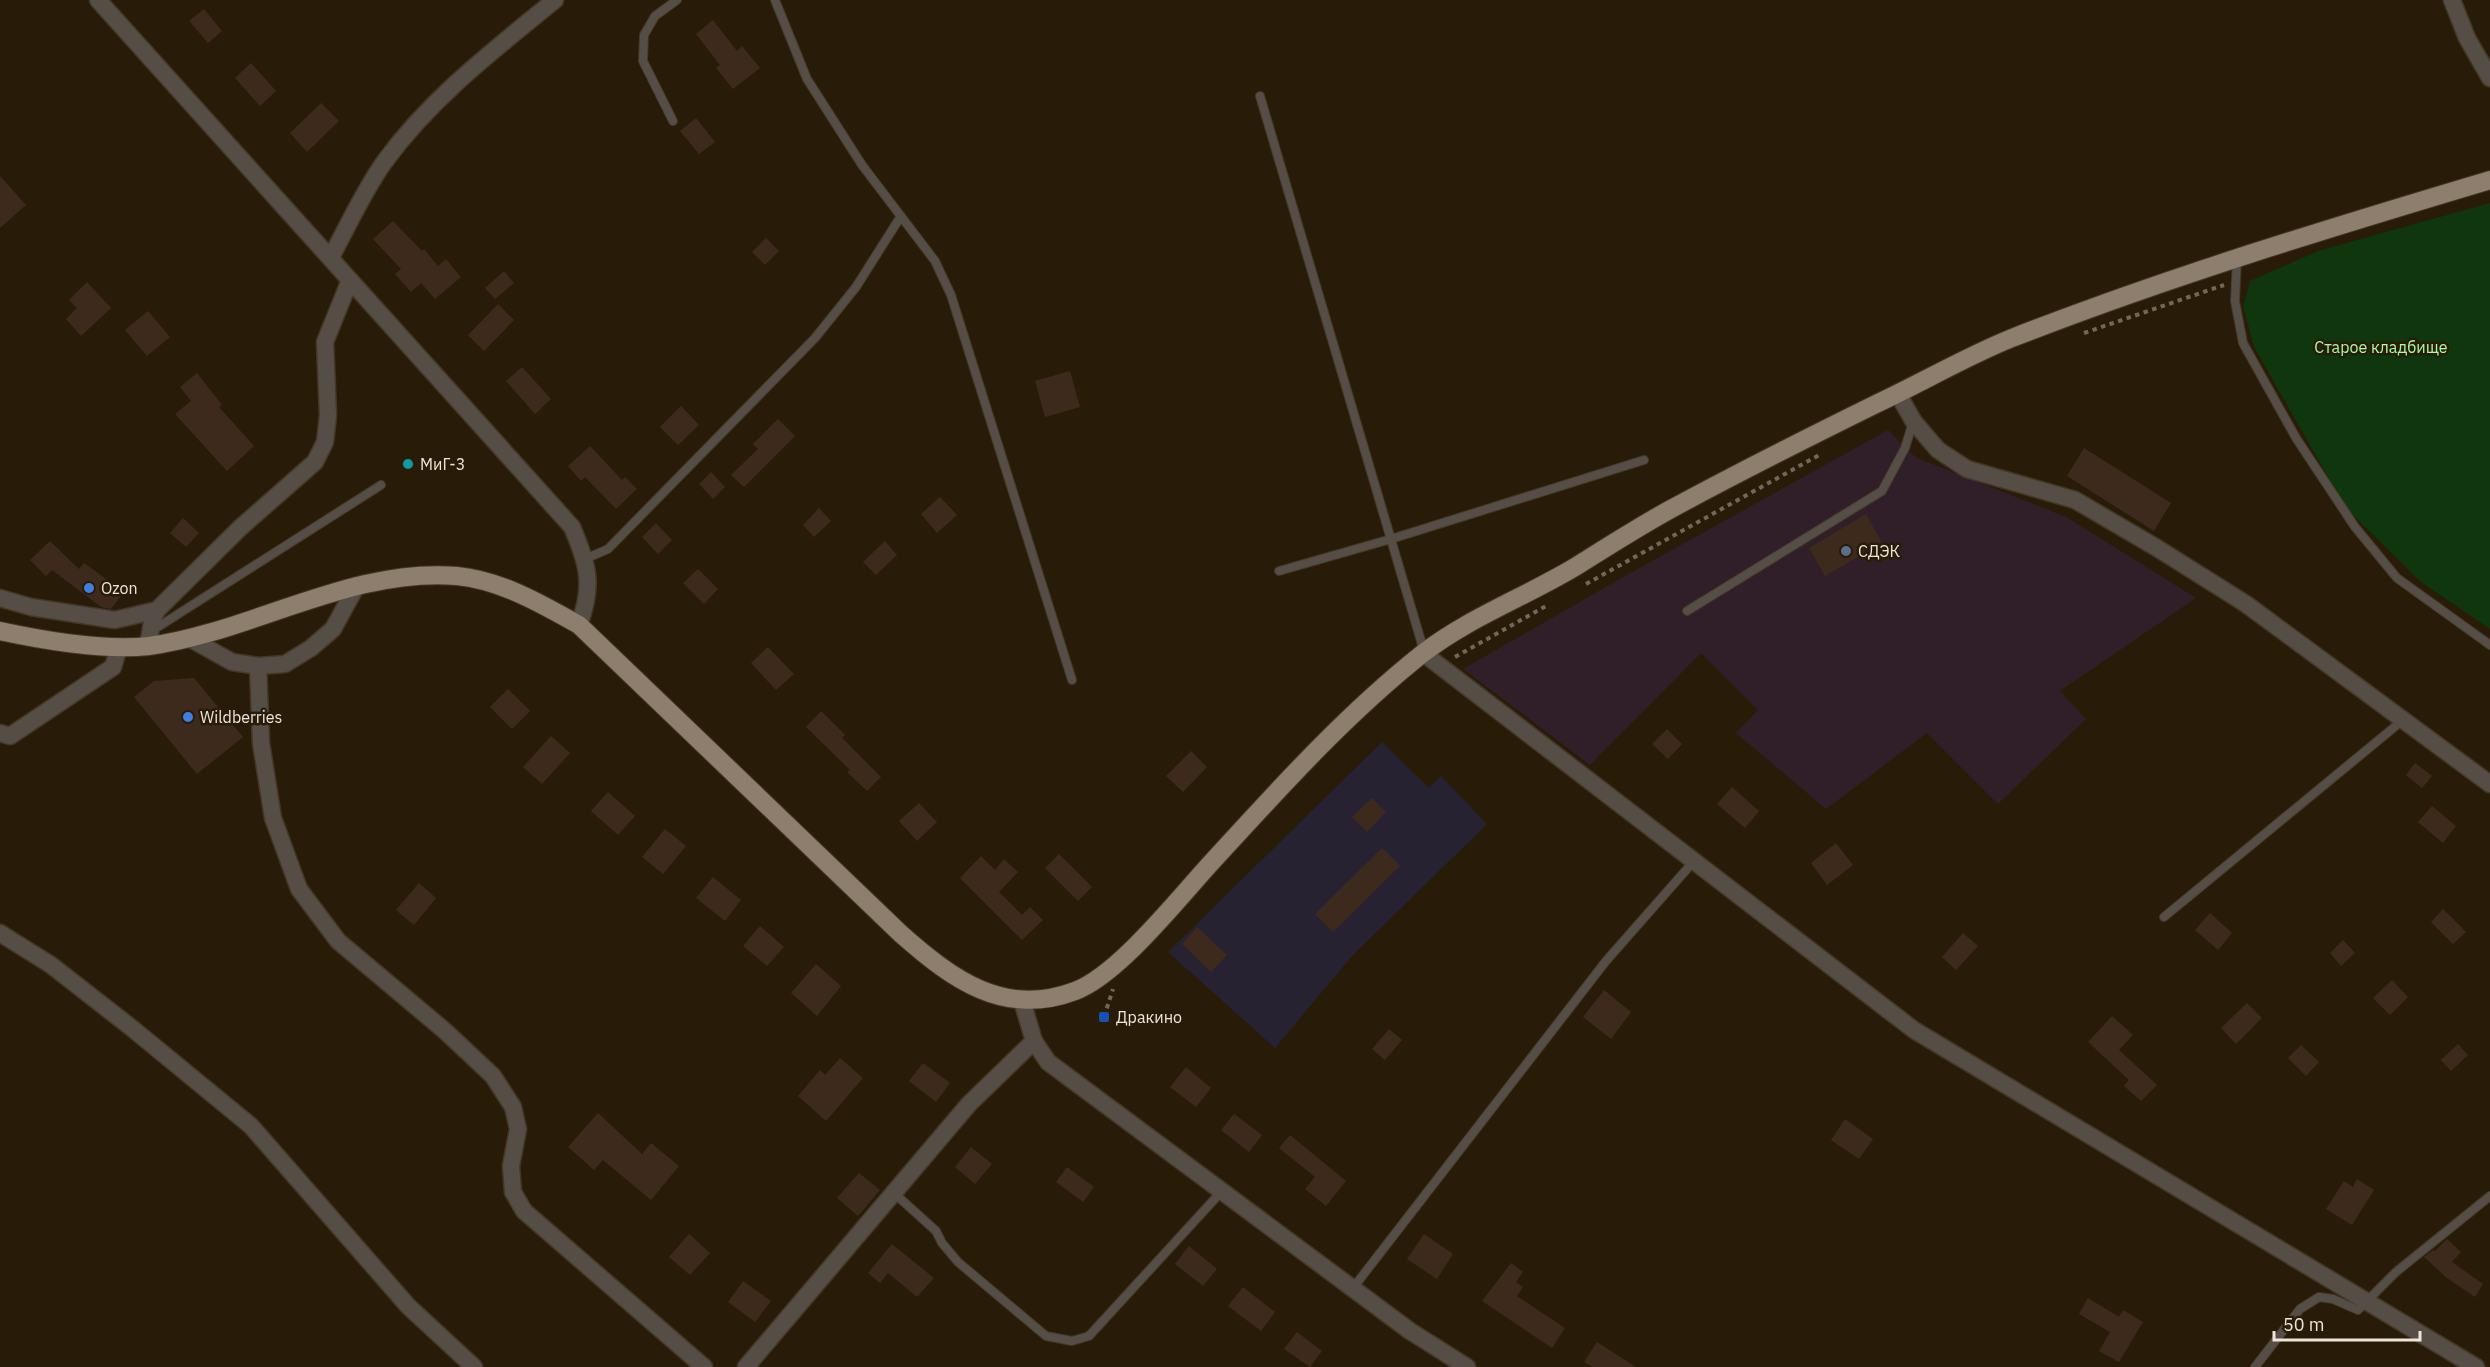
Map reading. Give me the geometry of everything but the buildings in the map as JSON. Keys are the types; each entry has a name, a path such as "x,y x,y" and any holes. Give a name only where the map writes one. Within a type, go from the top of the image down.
{"main road":[{"path":"0,631 119,647 149,639 189,638 356,587 418,576 458,576 505,589 537,602 579,625 939,968 974,988 1022,1001 1063,995 1089,985 1101,977 1137,943 1288,779 1355,714 1423,653 1457,631 1564,573 1667,511 2010,339 2237,258 2490,180"}],"street":[{"path":"98,0 572,527 585,559 589,580 579,625"},
{"path":"331,257 384,163 411,129 458,79 555,0"},
{"path":"2452,0 2467,38 2490,78"},
{"path":"149,639 157,610 240,528 315,462 325,442 328,415 325,342 350,280"},
{"path":"1898,394 1914,422 1938,450 1967,469 2076,500 2157,548 2246,604 2490,784"},
{"path":"189,638 232,662 258,666 285,664 311,648 333,628 356,587"},
{"path":"0,598 32,608 115,620 157,610"},
{"path":"3,738 113,667 119,647"},
{"path":"1423,653 1914,1030 2476,1367"},
{"path":"258,666 261,743 273,818 299,889 338,941 445,1031 493,1076 513,1107 518,1129 511,1166 513,1192 524,1210 704,1367"},
{"path":"0,933 51,965 251,1126 408,1306 474,1367"},
{"path":"1022,1001 1034,1041 1048,1062 1410,1331 1467,1367"},
{"path":"746,1367 969,1104 1034,1041"}],"lane":[{"path":"673,121 643,62 643,44 644,35 655,16 677,0"},
{"path":"775,0 807,79 832,120 935,261 951,295 1072,680"},
{"path":"1260,96 1423,653"},
{"path":"585,559 608,549 815,338 856,286 901,216"},
{"path":"2237,258 2235,301 2243,343 2296,438 2355,527 2397,578 2490,645"},
{"path":"1687,611 1882,491 1905,448 1914,422"},
{"path":"1279,571 1391,539 1644,460"},
{"path":"149,639 381,485"},
{"path":"2164,917 2403,720"},
{"path":"1353,1288 1606,962 1694,861"},
{"path":"894,1193 936,1231 942,1243 958,1262 1046,1336 1072,1341 1089,1336 1222,1191"},
{"path":"2255,1367 2301,1309 2319,1297 2333,1299 2358,1310 2396,1272 2490,1196"}],"path":[{"path":"2073,337 2236,281"},
{"path":"1584,585 1822,453"},
{"path":"1439,666 1553,603"},
{"path":"1104,1017 1113,989 1121,980"}],"shaded area":[{"path":"1888,430 1915,457 2066,517 2196,598 2060,691 2086,719 1998,804 1927,733 1826,809 1736,733 1758,710 1701,653 1590,765 1463,669 1625,576"},
{"path":"1382,742 1429,788 1441,776 1487,824 1352,956 1275,1048 1168,952"}],"green space":[{"name":"Старое кладбище","path":"2490,203 2490,629 2421,582 2346,508 2254,347 2243,306 2250,281 2318,251"}],"place":[{"name":"МиГ-3","path":"408,464"},
{"name":"СДЭК","path":"1846,551"},
{"name":"Ozon","path":"89,588"},
{"name":"Wildberries","path":"188,717"},
{"name":"Дракино","path":"1104,1017"}]}
